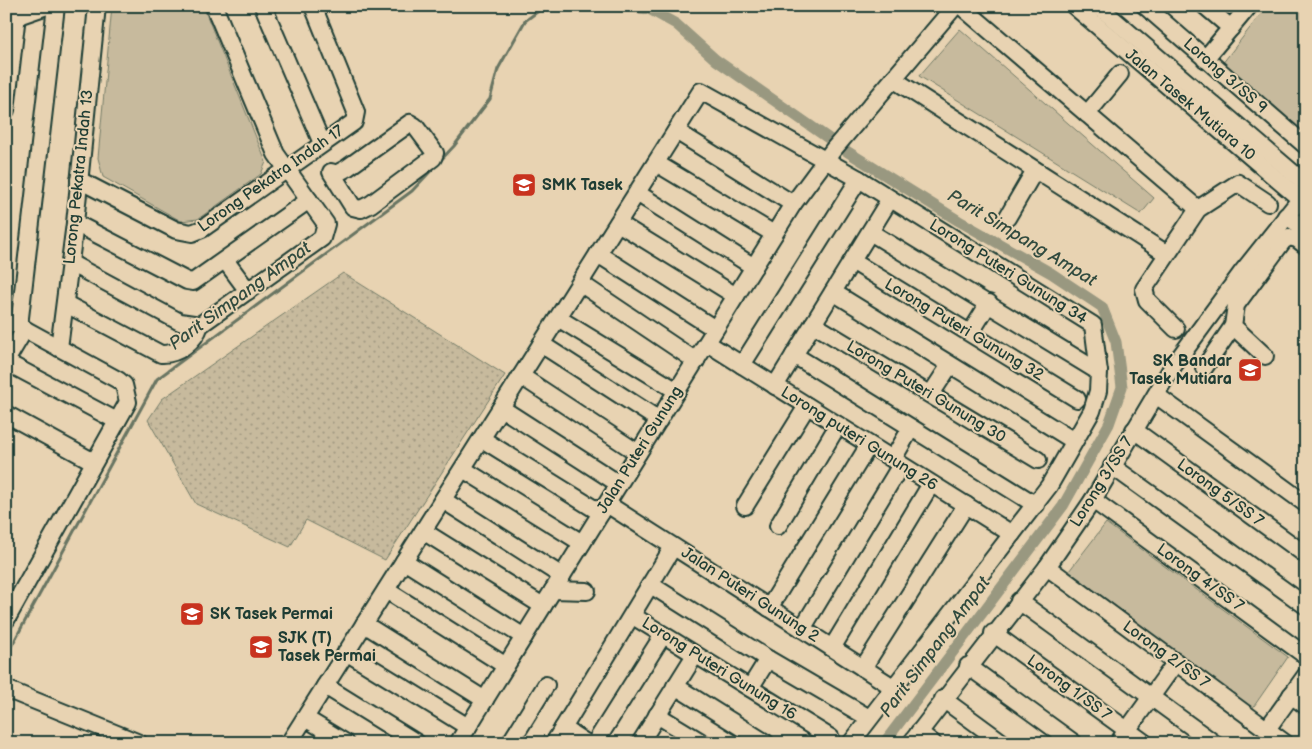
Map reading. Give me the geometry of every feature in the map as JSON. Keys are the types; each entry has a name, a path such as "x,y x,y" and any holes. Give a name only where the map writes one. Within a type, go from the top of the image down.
{"street":[{"path":"6,110 18,11 47,6"},
{"path":"56,6 17,325 6,362 117,421"},
{"name":"Lorong Pekatra Indah 13","path":"59,348 75,223 97,6"},
{"path":"66,304 161,354 171,354 197,334 200,325 322,238 326,230 326,224 276,154 214,6"},
{"path":"263,6 318,146 331,172 353,207 361,208 428,163 435,153 416,126 410,124 347,168 336,174 331,172"},
{"name":"Lorong Pekatra Indah 17","path":"79,180 176,230 192,233 202,229 286,168 354,122 356,112 313,6"},
{"name":"Jalan Puteri Gunung","path":"458,743 793,204 833,150 955,6"},
{"path":"961,6 1198,209"},
{"name":"Jalan Tasek Mutiara 10","path":"1074,6 1304,198"},
{"name":"Jalan Tasek Mutiara 10","path":"1098,6 1306,184"},
{"name":"Lorong 3/SS 9","path":"1145,6 1306,146"},
{"path":"1205,6 1231,28"},
{"path":"1206,59 1249,6"},
{"path":"1087,114 1120,74"},
{"path":"893,80 1167,254"},
{"name":"Lorong Puteri Gunung 34","path":"676,130 701,91 833,150 859,179 1093,325 1099,372 1098,391 1092,411 1036,505 851,743"},
{"path":"290,743 676,130 793,204"},
{"path":"656,163 774,234"},
{"path":"1007,218 1035,170"},
{"path":"742,365 859,179"},
{"path":"1176,328 1147,300 1144,292 1198,209 1238,183 1268,202"},
{"path":"637,193 754,267"},
{"name":"Lorong 3/SS 7","path":"915,738 968,666 1047,567 1094,500 1134,430 1202,327 1286,216 1304,198"},
{"path":"775,386 890,199"},
{"path":"75,223 187,281 193,282 200,279 309,200"},
{"path":"1286,216 1306,229"},
{"path":"618,223 736,296"},
{"path":"870,232 1099,372"},
{"path":"1204,368 1233,326 1236,305 1283,241 1289,237 1297,239 1306,246"},
{"name":"Lorong puteri Gunung 26","path":"598,254 711,336 742,365 1012,534"},
{"path":"226,260 248,291"},
{"name":"Lorong Puteri Gunung 32","path":"852,261 971,332 1077,399"},
{"path":"70,263 180,322 200,325"},
{"path":"580,283 696,361"},
{"path":"833,292 1074,442"},
{"path":"971,332 988,303"},
{"path":"558,318 676,392"},
{"name":"Lorong Puteri Gunung 30","path":"813,324 1038,460"},
{"path":"6,620 128,402 124,385 118,380 17,325"},
{"path":"1233,326 1265,356"},
{"path":"541,344 659,420"},
{"path":"794,355 1036,505"},
{"path":"931,394 950,365"},
{"path":"521,376 638,453"},
{"path":"1156,395 1306,504"},
{"path":"745,506 808,406"},
{"path":"501,408 619,484"},
{"path":"6,414 94,462"},
{"path":"778,526 838,426"},
{"path":"802,629 897,462 911,428"},
{"name":"Lorong 5/SS 7","path":"1134,430 1306,555"},
{"name":"Jalan Puteri Gunung 2","path":"482,439 673,547 893,687"},
{"path":"769,608 869,445"},
{"path":"1112,466 1306,606"},
{"path":"463,469 582,543"},
{"path":"832,648 931,484"},
{"path":"443,500 562,576"},
{"name":"Lorong 4/SS 7","path":"1094,500 1306,656"},
{"path":"863,668 966,505"},
{"path":"423,531 543,606"},
{"path":"554,743 633,616 673,547"},
{"path":"404,561 524,637"},
{"name":"Lorong 2/SS 7","path":"1047,567 1285,743"},
{"path":"651,585 768,659 869,718"},
{"path":"386,590 506,666"},
{"path":"553,590 587,591"},
{"path":"1019,602 1214,743"},
{"name":"Lorong Puteri Gunung 16","path":"633,616 831,738"},
{"path":"364,624 485,700"},
{"name":"Lorong 1/SS 7","path":"994,633 1123,736 1144,743"},
{"path":"595,743 663,635"},
{"path":"346,652 468,727"},
{"path":"640,743 696,655"},
{"path":"750,688 768,659"},
{"path":"1123,736 1176,662"},
{"path":"968,666 1074,743"},
{"path":"1267,729 1306,675"},
{"path":"510,743 546,685"},
{"path":"325,686 417,743"},
{"path":"676,686 766,743"},
{"path":"6,689 139,743"},
{"path":"1291,696 1306,706"},
{"path":"943,699 1003,743"},
{"path":"657,715 703,743"},
{"path":"305,718 346,743"},
{"path":"563,728 586,743"},
{"path":"915,738 933,743"}],"shaded area":[{"path":"112,6 203,6 266,162 261,174 198,219 181,221 103,177 98,158"},
{"path":"1267,6 1306,6 1306,134 1222,64"},
{"path":"960,29 1154,198 1141,214 919,76"},
{"path":"343,273 505,375 385,560 306,520 290,547 196,504 148,420 162,399"},
{"path":"1106,523 1288,657 1252,709 1069,571"}],"waterway":[{"name":"Parit Simpang Ampat","path":"6,656 157,379 412,191 454,146 490,99 498,69 525,21 545,6"},
{"name":"Parit Simpang Ampat","path":"622,6 649,9 676,24 716,60 848,152 959,221 1051,273 1102,307 1116,342 1122,387 1109,424 1063,506 884,743"}],"place":[{"name":"SMK Tasek","path":"524,185"},
{"name":"SK Bandar Tasek Mutiara","path":"1250,370"},
{"name":"SK Tasek Permai","path":"192,614"},
{"name":"SJK (T) Tasek Permai","path":"261,647"}]}
